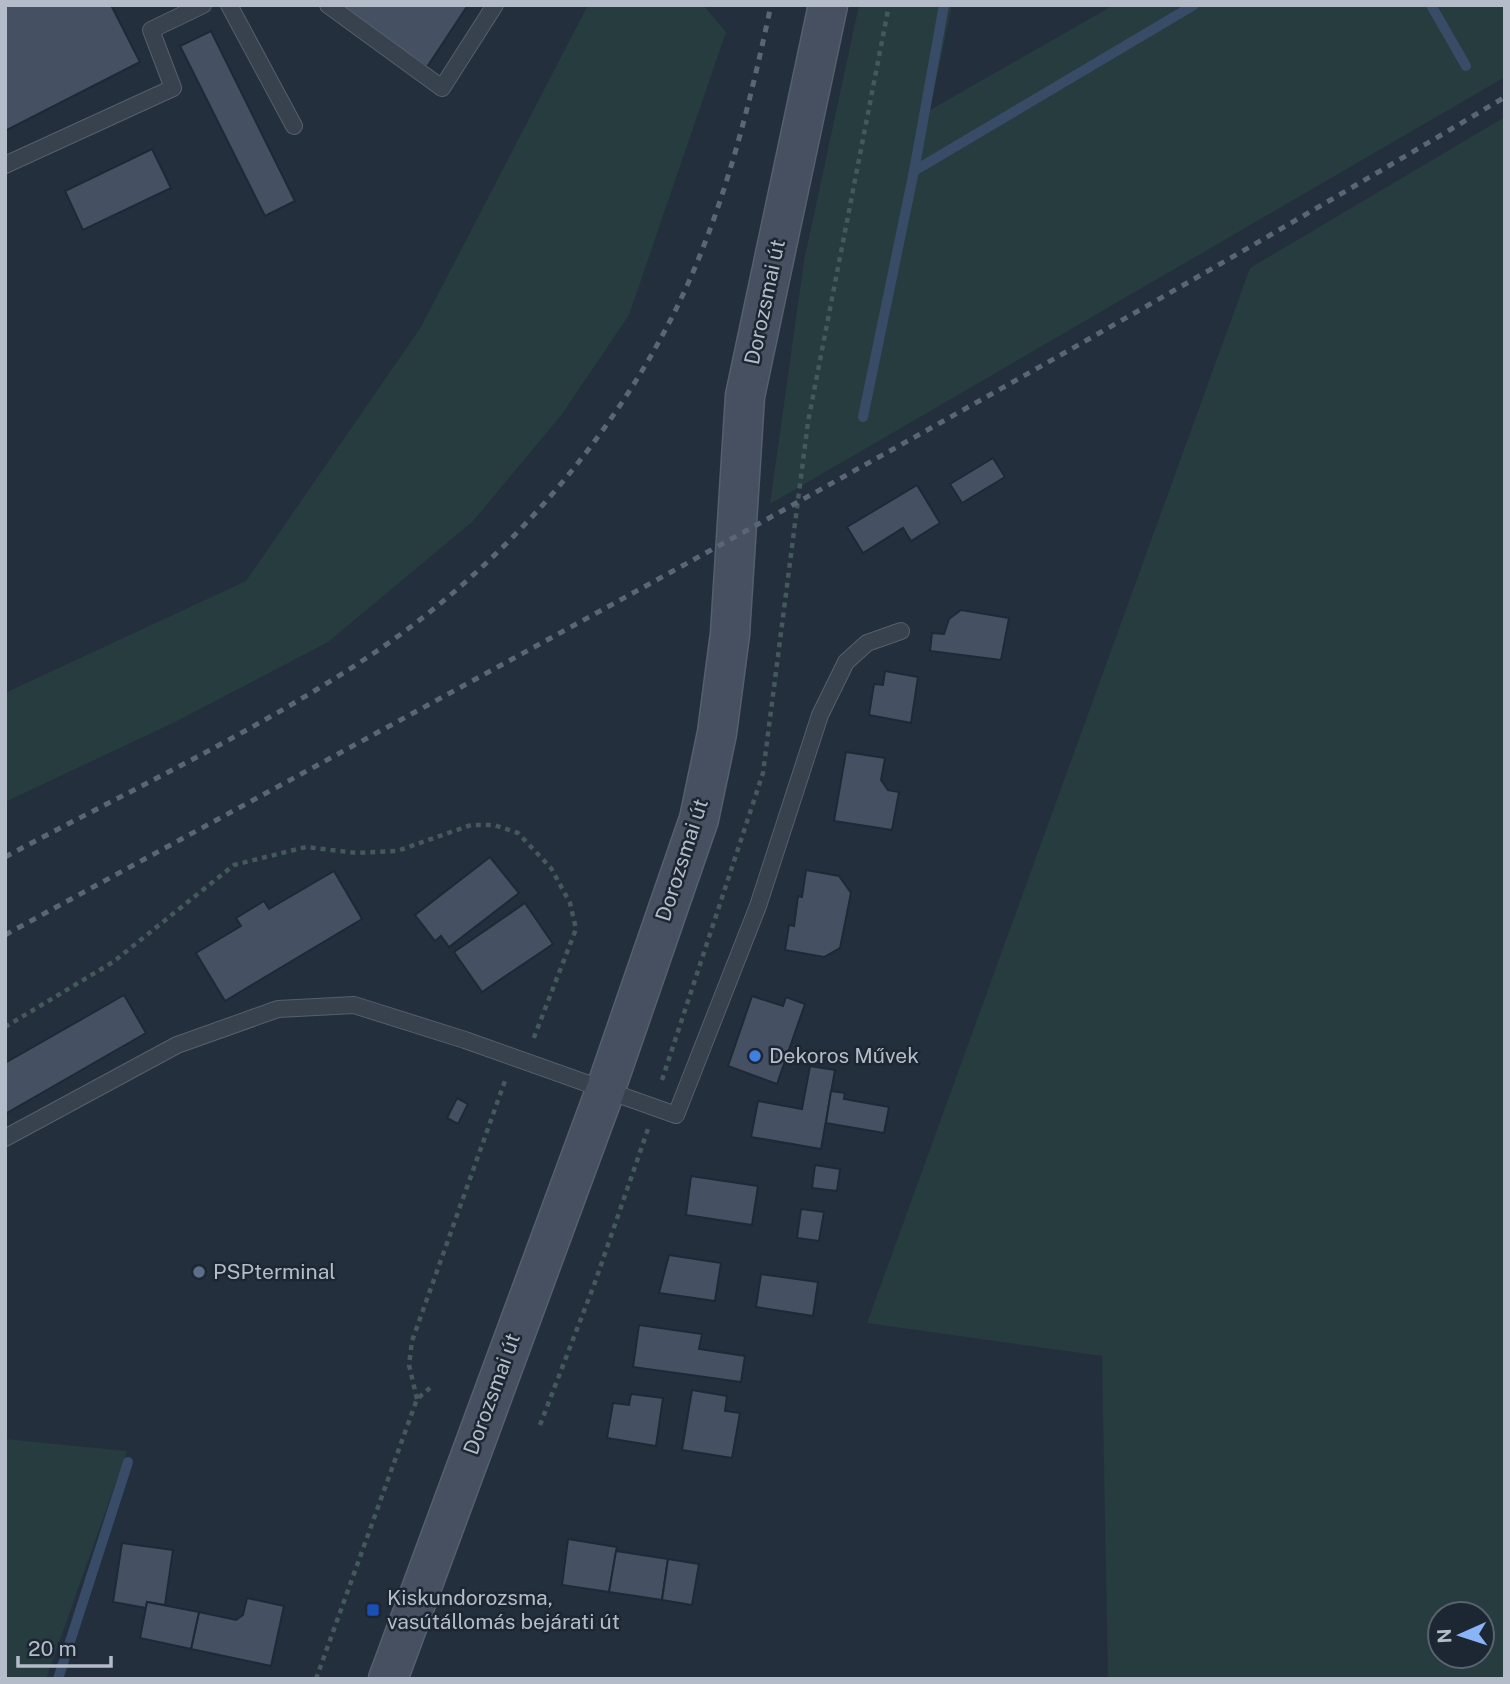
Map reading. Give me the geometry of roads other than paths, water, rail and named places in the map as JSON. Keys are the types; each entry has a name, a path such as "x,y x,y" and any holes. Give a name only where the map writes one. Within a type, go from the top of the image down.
{"main road":[{"name":"Dorozsmai út","path":"388,1679 605,1091 699,819 717,733 730,634 745,396 828,5"}],"lane":[{"path":"5,165 173,88 151,30 203,5"},
{"path":"229,5 294,126"},
{"path":"328,5 442,88 495,5"},
{"path":"5,1138 177,1045 278,1009 354,1005 519,1058 676,1115 758,905 820,715 846,663 867,643 901,631"}],"waterway":[{"path":"863,417 914,171 944,5"},
{"path":"914,171 1194,5"},
{"path":"1431,5 1466,66"},
{"path":"58,1679 128,1462"}],"railway":[{"path":"5,857 233,738 365,659 413,625 459,587 545,503 618,408 678,305 709,233 734,158 771,5"},
{"path":"5,935 947,419 1505,97"}],"place":[{"name":"Dekoros Művek","path":"755,1056"},
{"name":"PSPterminal","path":"199,1272"},
{"name":"Kiskundorozsma, vasútállomás bejárati út","path":"373,1610"}]}
